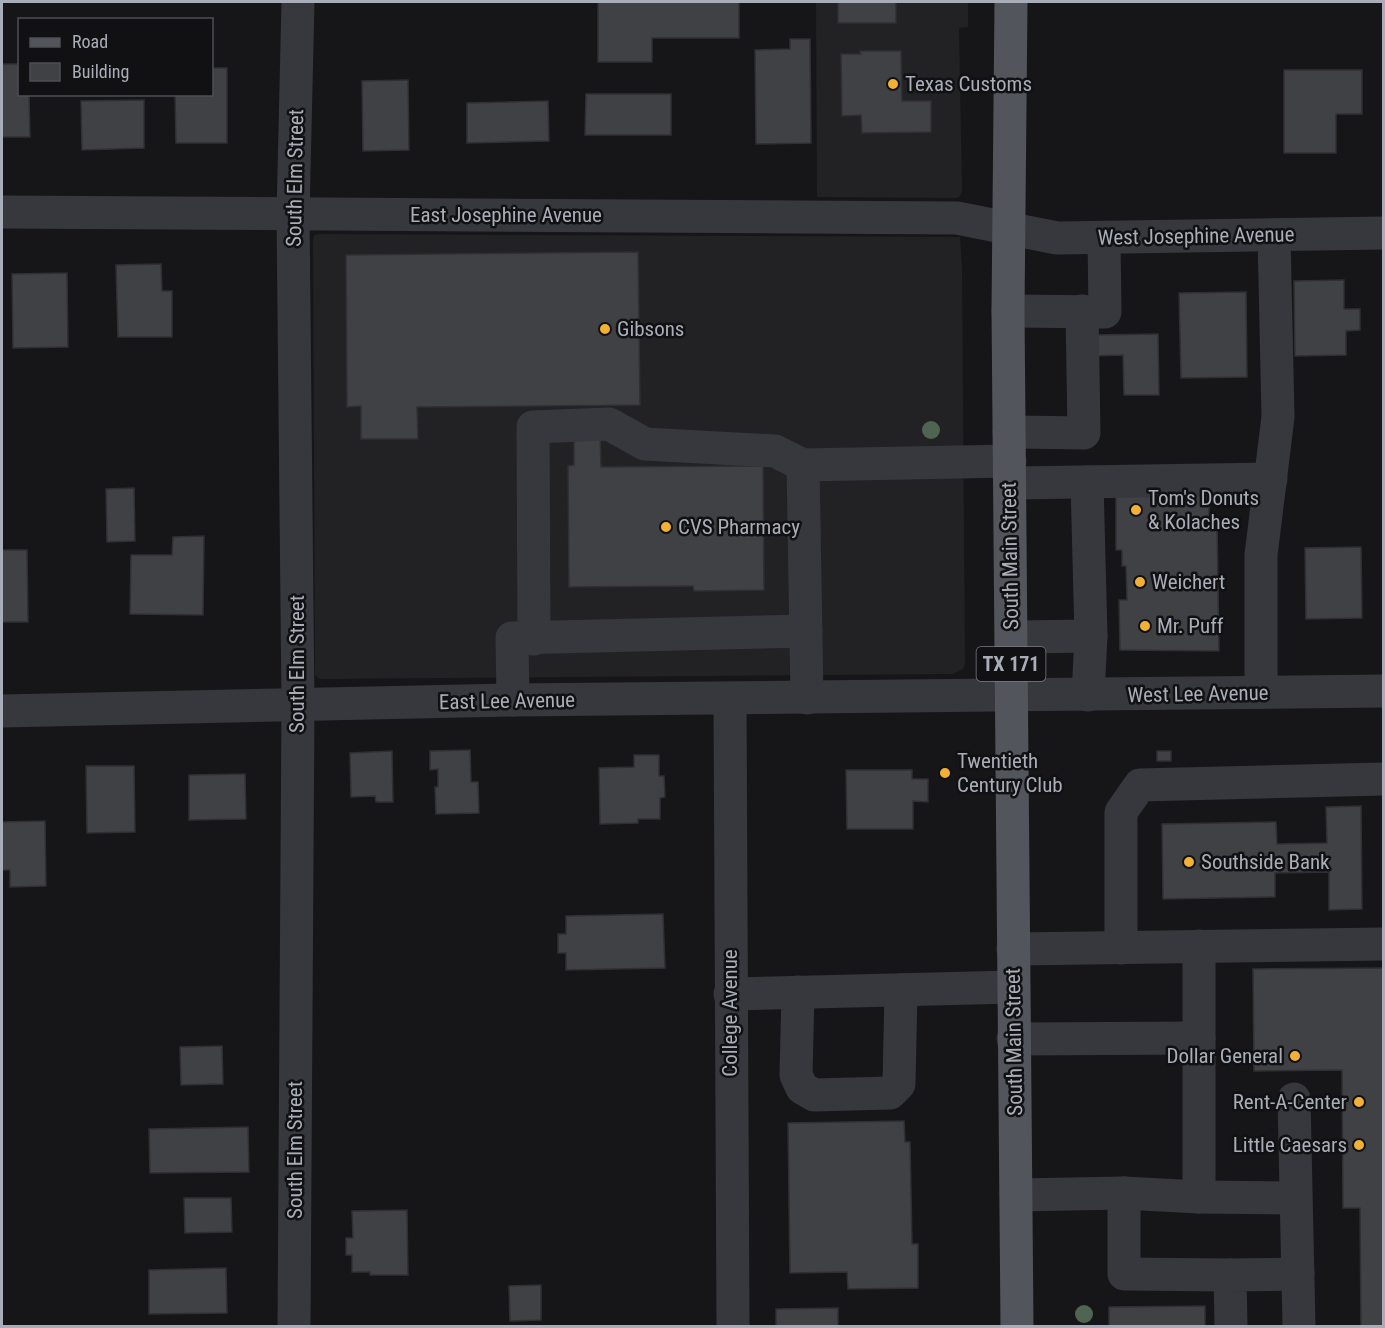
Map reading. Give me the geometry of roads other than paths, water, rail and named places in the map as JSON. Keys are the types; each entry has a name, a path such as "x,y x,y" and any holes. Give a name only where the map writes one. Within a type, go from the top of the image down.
{"main road":[{"name":"South Main Street","path":"1011,2 1008,311 1017,1326"}],"street":[{"name":"South Elm Street","path":"294,1326 298,704 293,214 298,2"},
{"name":"East Josephine Avenue","path":"2,212 957,218 1009,229"},
{"name":"West Josephine Avenue","path":"1009,229 1058,238 1383,233"},
{"path":"1261,692 1261,555 1278,417 1274,235"},
{"path":"1008,311 1105,312 1104,238"},
{"path":"534,639 533,427 609,424 645,444 775,451 803,465 1009,459 1084,433 1082,312"},
{"path":"1009,459 1087,482 1271,479"},
{"path":"803,465 807,698"},
{"path":"1087,482 1091,636 1088,695"},
{"path":"513,700 512,638 806,631"},
{"path":"1011,637 1091,636"},
{"name":"West Lee Avenue","path":"1012,696 1383,691"},
{"name":"East Lee Avenue","path":"2,711 513,700 1012,696"},
{"name":"College Avenue","path":"730,699 733,1326"},
{"path":"1120,948 1121,812 1140,785 1383,778"},
{"path":"1013,949 1383,944"},
{"path":"1199,946 1199,1197"},
{"path":"730,994 1013,987"},
{"path":"798,992 796,1075 802,1088 814,1095 825,1095 890,1093 899,1083 901,990"},
{"path":"1013,1039 1199,1038"},
{"path":"1294,1099 1299,1326"},
{"path":"1124,1193 1124,1274 1298,1274"},
{"path":"1016,1195 1124,1193 1199,1197 1295,1198"},
{"path":"1230,1275 1231,1326"}],"place":[{"name":"Texas Customs","path":"893,84"},
{"name":"Gibsons","path":"605,329"},
{"name":"Tom's Donuts & Kolaches","path":"1136,510"},
{"name":"CVS Pharmacy","path":"666,527"},
{"name":"Weichert","path":"1140,582"},
{"name":"Mr. Puff","path":"1145,626"},
{"name":"Twentieth Century Club","path":"945,773"},
{"name":"Southside Bank","path":"1189,862"},
{"name":"Dollar General","path":"1295,1056"},
{"name":"Rent-A-Center","path":"1359,1102"},
{"name":"Little Caesars","path":"1359,1145"}]}
